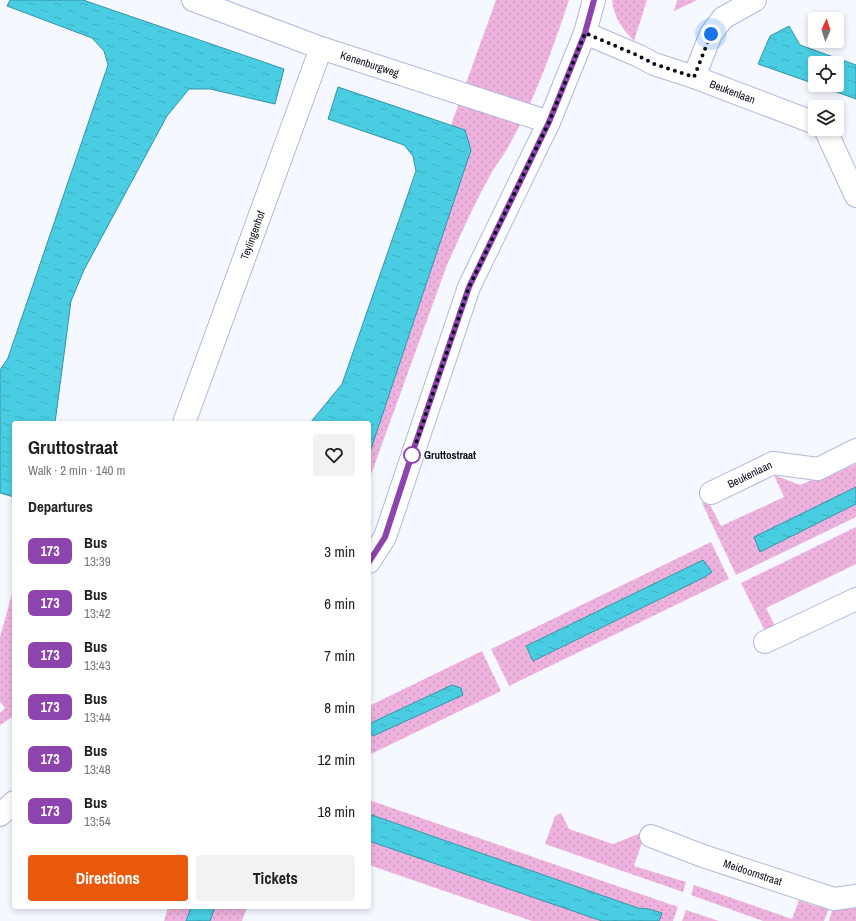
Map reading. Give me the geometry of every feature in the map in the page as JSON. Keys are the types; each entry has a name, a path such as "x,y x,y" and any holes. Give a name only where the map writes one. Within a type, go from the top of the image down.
{"street":[{"name":"Kenenburgweg","path":"193,0 322,48 549,122"},
{"path":"371,559 385,537 469,287 549,122 585,33 594,0"},
{"path":"694,77 711,34 724,18 755,0"},
{"name":"Beukenlaan","path":"585,33 654,64 694,77 808,120"},
{"name":"Teylingenhof","path":"185,421 322,48"},
{"path":"829,136 851,172 856,196"},
{"name":"Beukenlaan","path":"711,493 773,463 818,469 856,450"},
{"path":"765,642 856,599"},
{"path":"0,815 12,804"},
{"name":"Meidoornstraat","path":"651,836 703,856 834,899 856,896"}],"shaded area":[{"path":"496,0 569,0 549,57 526,113 468,218 447,265 371,474 371,421 349,421 437,164"},
{"path":"612,0 647,0 634,41 619,22"},
{"path":"677,0 697,0 674,11"},
{"path":"856,464 856,487 755,537 760,552 856,504 856,517 736,575 702,503 708,501 721,526 784,497 774,475 800,485 819,477 823,479"},
{"path":"856,527 856,564 766,608 775,626 765,631 741,583"},
{"path":"711,542 729,579 509,686 491,649","holes":["703,560 712,572 705,577 533,661 526,646"]},
{"path":"12,594 12,717 0,725 0,713 5,708 0,702 0,637"},
{"path":"482,651 501,691 371,754 371,734 373,736 463,694 461,688 371,723 371,705"},
{"path":"371,801 678,907 673,921 659,921 662,913 649,909 638,908 371,815"},
{"path":"561,813 569,829 613,844 646,831 634,866 686,882 683,892 545,844 555,816"},
{"path":"371,842 602,921 532,921 371,866"},
{"path":"694,885 792,919 799,900 815,906 829,908 824,921 763,921 691,895"},
{"path":"856,906 856,921 829,921 833,908"},
{"path":"167,909 190,909 186,921 164,921"},
{"path":"214,909 246,909 242,921 210,921"},
{"path":"686,910 719,921 682,921"}],"water":[{"path":"10,0 83,0 284,69 275,104 210,89 189,89 167,116 84,270 71,301 55,421 12,421 12,496 0,493 0,370 8,358 108,65 104,51 92,38 7,6"},
{"path":"789,26 800,45 831,56 808,56 808,82 758,64 770,36"},
{"path":"844,61 856,65 856,99 836,92 844,92"},
{"path":"338,87 465,130 471,150 371,449 371,421 312,421 342,384 416,171 413,156 404,145 328,119"},
{"path":"856,487 856,504 760,552 754,537"},
{"path":"703,560 712,572 705,577 533,661 526,646"},
{"path":"452,685 461,688 463,695 373,736 371,734 371,723"},
{"path":"371,815 638,908 649,909 662,913 659,921 602,921 371,842"},
{"path":"190,909 214,909 210,921 186,921"}],"bus line":[{"name":"173","path":"371,559 385,537 469,287 549,122 585,33 594,0"}],"place":[{"name":"Gruttostraat","path":"412,455"}],"route":[{"path":"412,455 469,287 549,122 585,33 654,64 694,77 711,34"}]}
